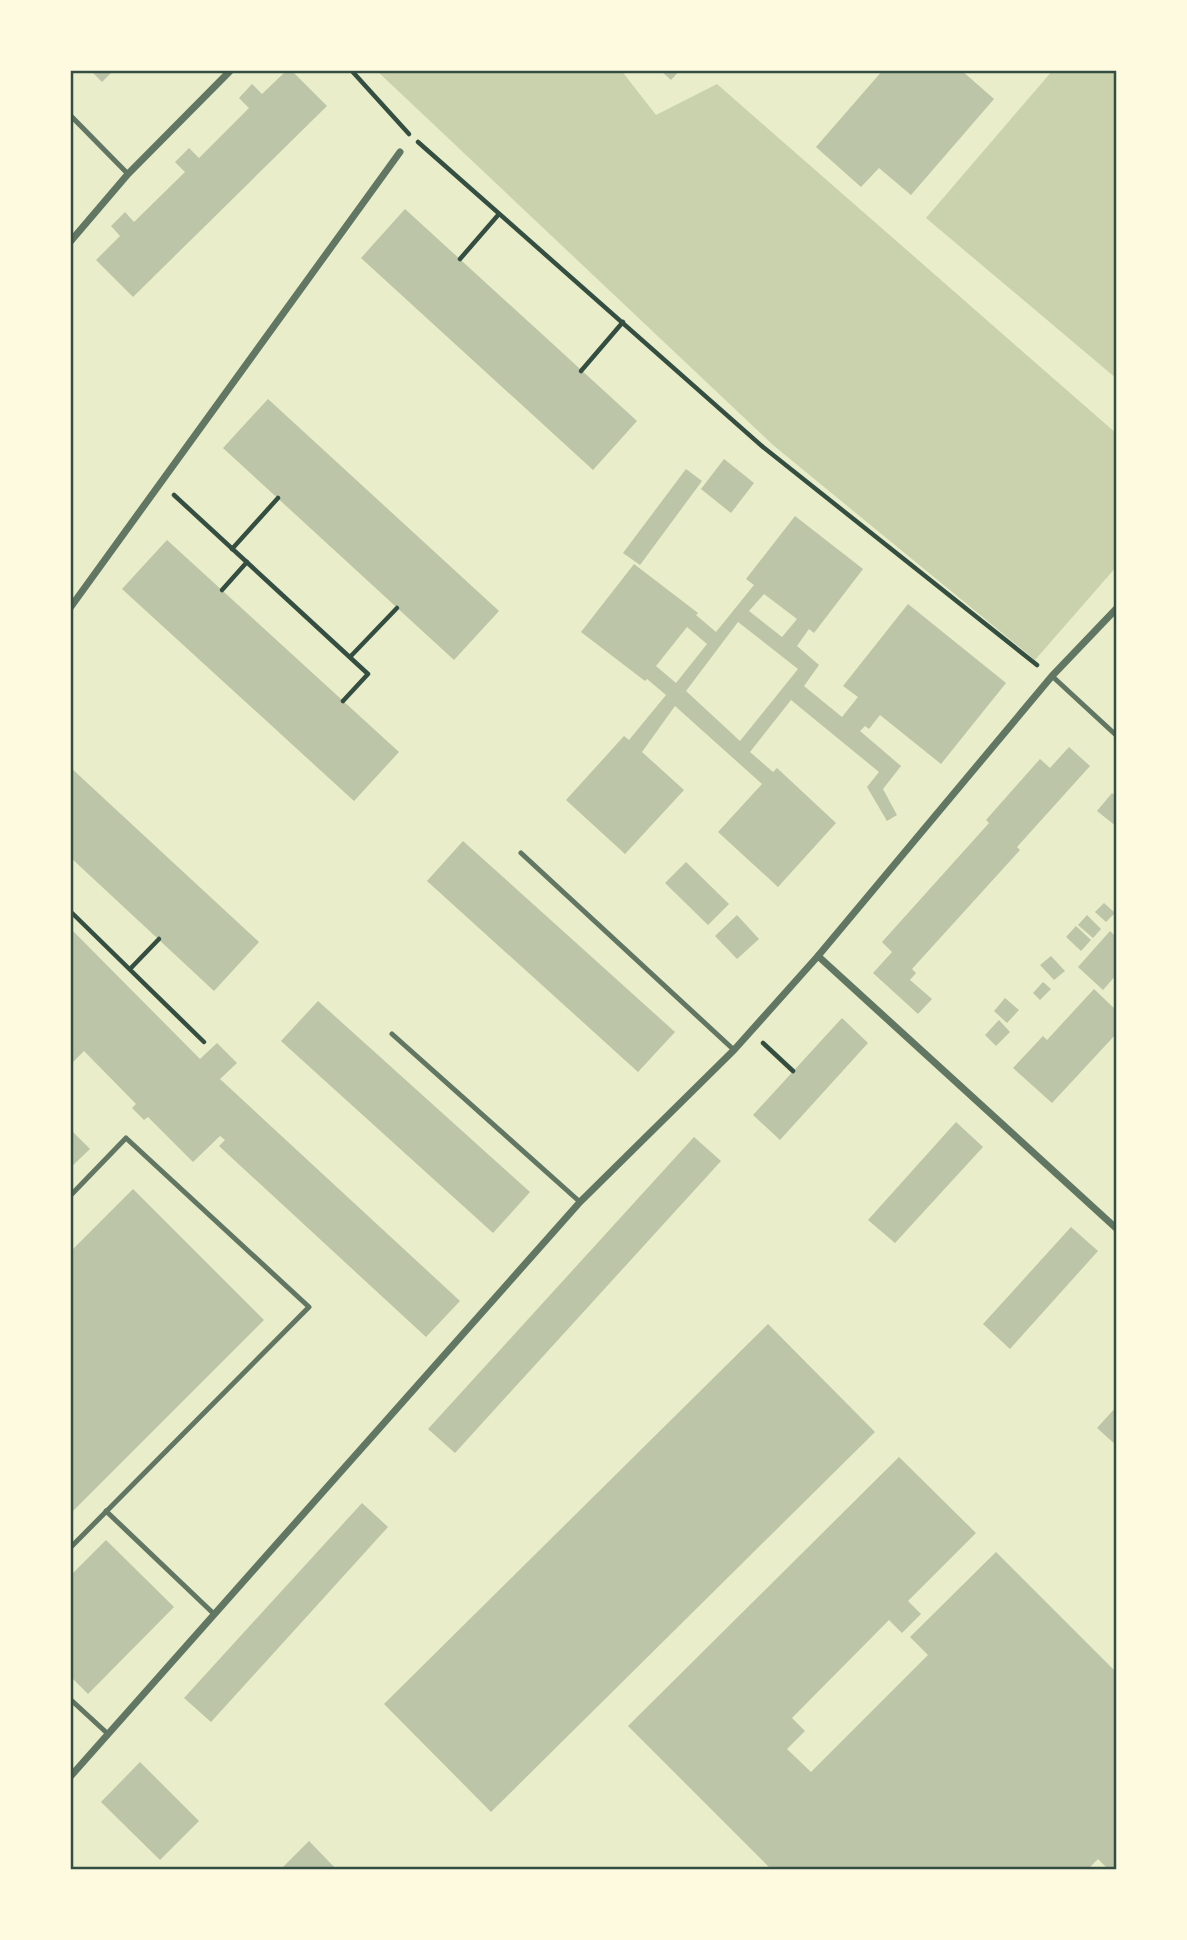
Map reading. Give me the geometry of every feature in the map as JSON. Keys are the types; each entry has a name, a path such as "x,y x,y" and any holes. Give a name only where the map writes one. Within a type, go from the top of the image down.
{"street":[{"path":"70,242 128,174 231,70"},
{"path":"70,608 400,152"},
{"path":"70,1777 580,1202 734,1050 818,956 1052,676 1117,608"},
{"path":"818,956 1117,1229"}],"lane":[{"path":"70,115 128,174"},
{"path":"1052,676 1117,736"},
{"path":"521,853 734,1050"},
{"path":"392,1034 580,1202"},
{"path":"70,1196 126,1138 309,1307 70,1548"},
{"path":"106,1511 214,1614"},
{"path":"70,1699 107,1734"}],"path":[{"path":"351,70 412,137 763,447 1052,676"},
{"path":"460,259 499,214"},
{"path":"582,371 623,323"},
{"path":"160,483 368,674 343,701"},
{"path":"233,549 278,499"},
{"path":"222,590 247,562"},
{"path":"350,657 397,608"},
{"path":"70,911 204,1042"},
{"path":"130,969 159,939"},
{"path":"750,1031 793,1071"}],"green space":[{"path":"376,70 621,70 656,115 717,84 1117,434 1117,566 1035,660 773,445"},
{"path":"1053,70 1117,70 1117,379 926,218"}],"building":[{"path":"90,70 114,70 102,82"},
{"path":"287,70 291,70 327,106 133,297 96,260 120,236 111,226 125,212 134,222 185,172 175,162 189,148 199,158 249,108 239,98 252,84 262,94"},
{"path":"660,70 680,70 671,80"},
{"path":"883,70 961,70 994,99 911,195 879,168 861,187 816,147"},
{"path":"405,209 637,421 593,470 361,258"},
{"path":"268,399 499,611 454,660 223,448"},
{"path":"724,459 754,483 731,513 701,489"},
{"path":"686,469 702,481 640,565 623,553"},
{"path":"795,516 863,569 814,633 809,629 797,646 819,665 804,686 842,717 858,697 843,686 908,604 1006,683 941,764 880,715 869,729 865,726 860,731 901,766 883,789 897,815 887,821 867,787 879,772 791,700 750,752 773,772 777,768 836,823 778,887 718,832 762,784 675,706 642,752 684,790 625,854 566,800 624,736 629,740 666,695 581,632 634,564 698,613 696,615 716,632 754,585 746,579","holes":["764,594 797,619 782,637 749,611","738,622 798,669 740,741 686,691","687,627 707,644 676,683 656,666"]},
{"path":"167,540 399,752 354,801 122,589"},
{"path":"1069,747 1090,766 1017,847 1020,850 912,969 916,973 910,980 932,999 918,1014 873,973 892,952 882,942 989,823 986,820 1040,759 1050,768"},
{"path":"70,767 259,942 214,991 70,857"},
{"path":"1112,793 1117,797 1117,827 1097,811"},
{"path":"463,841 675,1032 638,1072 427,881"},
{"path":"686,862 729,904 708,925 665,883"},
{"path":"1104,903 1115,913 1106,922 1095,912"},
{"path":"737,915 759,939 737,959 715,936"},
{"path":"1087,915 1101,929 1093,938 1078,925"},
{"path":"1076,926 1091,940 1081,951 1066,937"},
{"path":"70,928 200,1059 217,1043 237,1063 220,1079 460,1301 426,1337 219,1146 225,1140 220,1136 193,1162 148,1117 144,1120 132,1108 136,1104 84,1051 70,1065"},
{"path":"1110,931 1117,938 1117,974 1103,990 1078,967"},
{"path":"1051,956 1065,971 1054,980 1040,965"},
{"path":"1043,982 1051,989 1040,1000 1033,993"},
{"path":"1094,989 1117,1011 1117,1033 1052,1103 1013,1068 1043,1036 1047,1040"},
{"path":"1005,998 1019,1010 1007,1023 994,1011"},
{"path":"318,1001 530,1192 493,1233 281,1041"},
{"path":"842,1018 868,1043 780,1140 753,1115"},
{"path":"999,1020 1010,1032 996,1046 985,1035"},
{"path":"956,1122 983,1147 895,1243 868,1220"},
{"path":"70,1129 90,1149 70,1168"},
{"path":"694,1137 721,1161 455,1453 428,1429"},
{"path":"133,1189 264,1320 70,1514 70,1252"},
{"path":"1071,1227 1098,1251 1010,1349 983,1324"},
{"path":"768,1324 875,1432 491,1812 384,1704"},
{"path":"1117,1406 1117,1446 1097,1428"},
{"path":"899,1457 976,1533 908,1601 921,1614 902,1633 889,1620 792,1718 805,1731 787,1749 811,1772 928,1655 910,1637 996,1552 1117,1673 1117,1870 1109,1870 1098,1859 1087,1870 772,1870 628,1726"},
{"path":"362,1503 388,1527 211,1722 184,1698"},
{"path":"106,1540 174,1607 88,1694 70,1676 70,1576"},
{"path":"140,1762 199,1821 160,1860 101,1802"},
{"path":"309,1841 337,1870 280,1870"}]}
